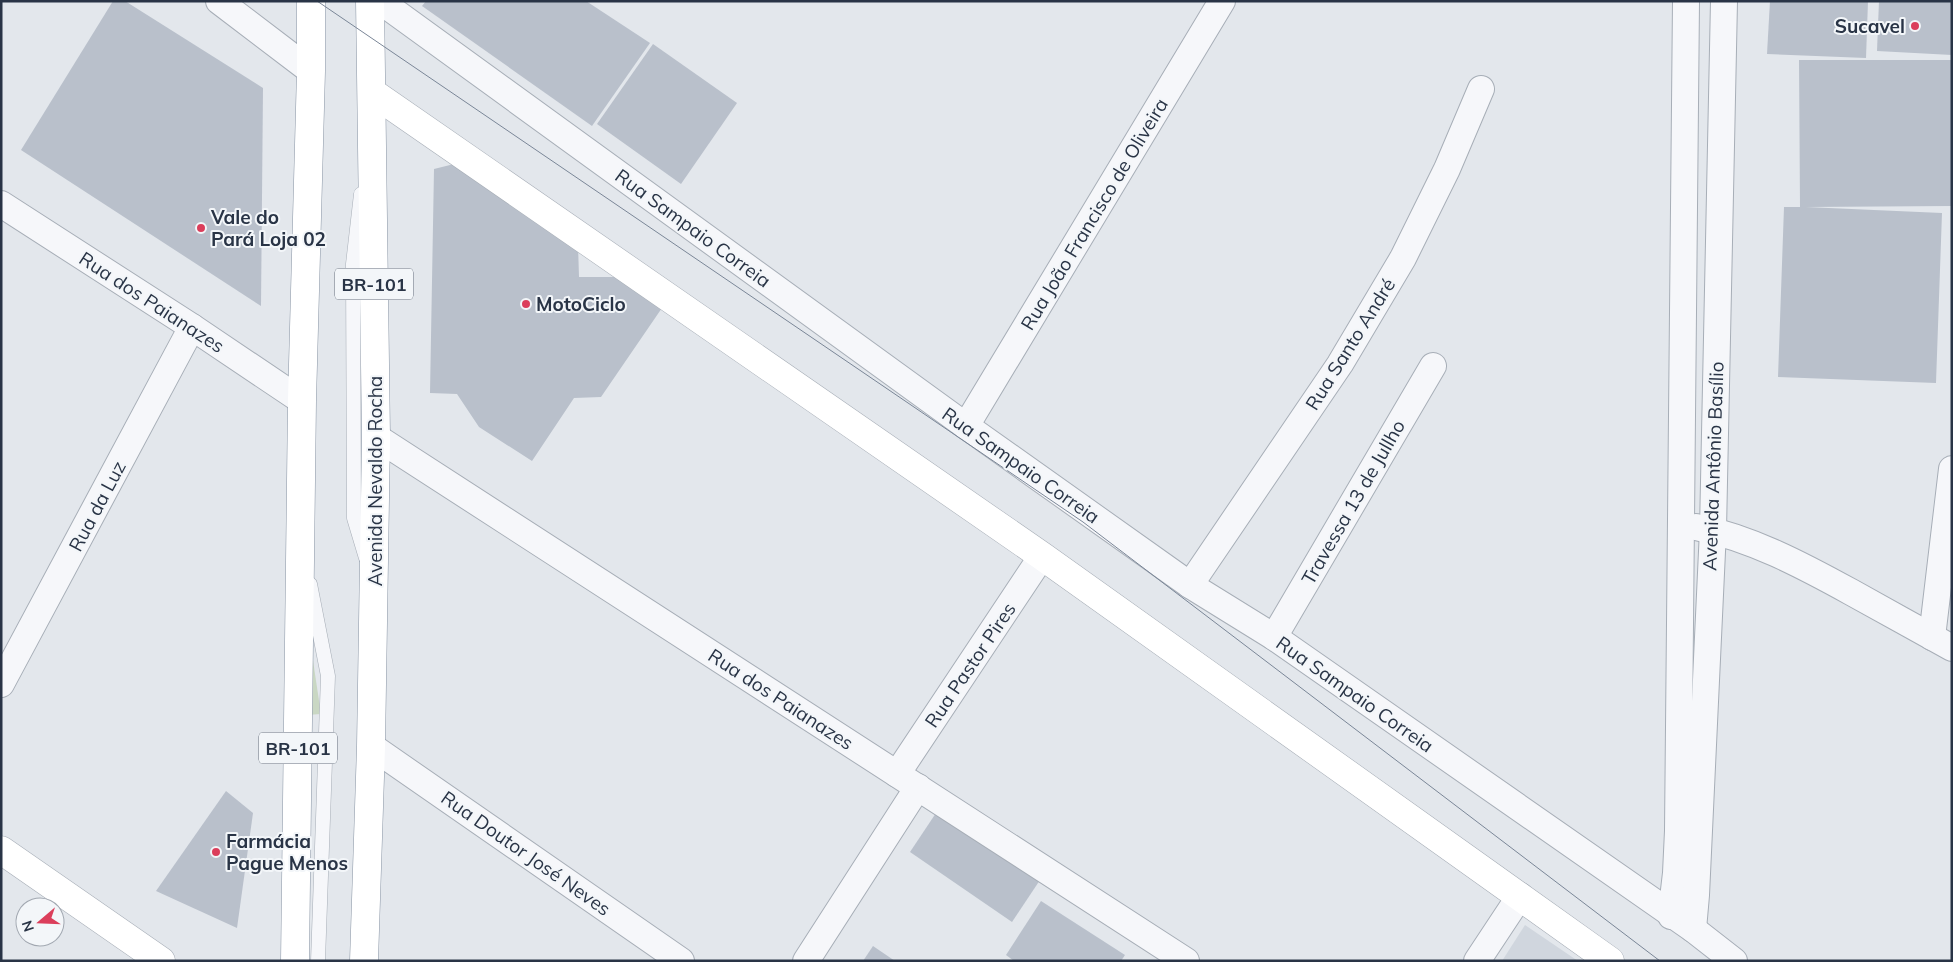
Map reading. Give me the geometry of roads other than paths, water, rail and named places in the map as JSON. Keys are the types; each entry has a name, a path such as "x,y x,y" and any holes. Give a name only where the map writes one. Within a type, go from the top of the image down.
{"main road":[{"name":"BR-101","path":"295,961 302,401 311,71 311,1"},
{"name":"Avenida Nevaldo Rocha","path":"364,961 372,746 376,437 373,93 370,1"},
{"path":"373,93 1042,556 1610,961"},
{"path":"1,850 148,957"}],"street":[{"path":"219,1 311,71"},
{"name":"Rua Sampaio Correia","path":"380,1 966,426 1190,585 1274,637 1693,930 1734,961"},
{"name":"Rua João Francisco de Oliveira","path":"966,426 1222,1"},
{"name":"Avenida Antônio Basílio","path":"1671,916 1676,874 1678,831 1686,1"},
{"name":"Avenida Antônio Basílio","path":"1693,930 1712,530 1724,1"},
{"name":"Rua Santo André","path":"1190,585 1340,364 1403,258 1447,169 1481,89"},
{"name":"Rua dos Paianazes","path":"1,204 192,327 302,401"},
{"name":"Rua da Luz","path":"1,684 192,327"},
{"name":"Travessa 13 de Jullho","path":"1274,637 1433,366"},
{"name":"Rua dos Paianazes","path":"376,437 1186,961"},
{"path":"1681,524 1712,530 1749,542 1784,557 1942,643 1952,469"},
{"name":"Rua Pastor Pires","path":"806,961 908,781 1042,556"},
{"name":"Rua Doutor José Neves","path":"372,746 681,961"},
{"path":"1478,961 1520,896"}],"lane":[{"path":"373,131 366,156 353,264 354,518 374,585"},
{"path":"300,534 328,676 318,961"}],"tram line":[{"path":"317,1 1083,522 1660,961"}],"place":[{"name":"Sucavel","path":"1915,26"},
{"name":"Vale do Pará Loja 02","path":"201,228"},
{"name":"MotoCiclo","path":"526,304"},
{"name":"Farmácia Pague Menos","path":"216,852"}]}
